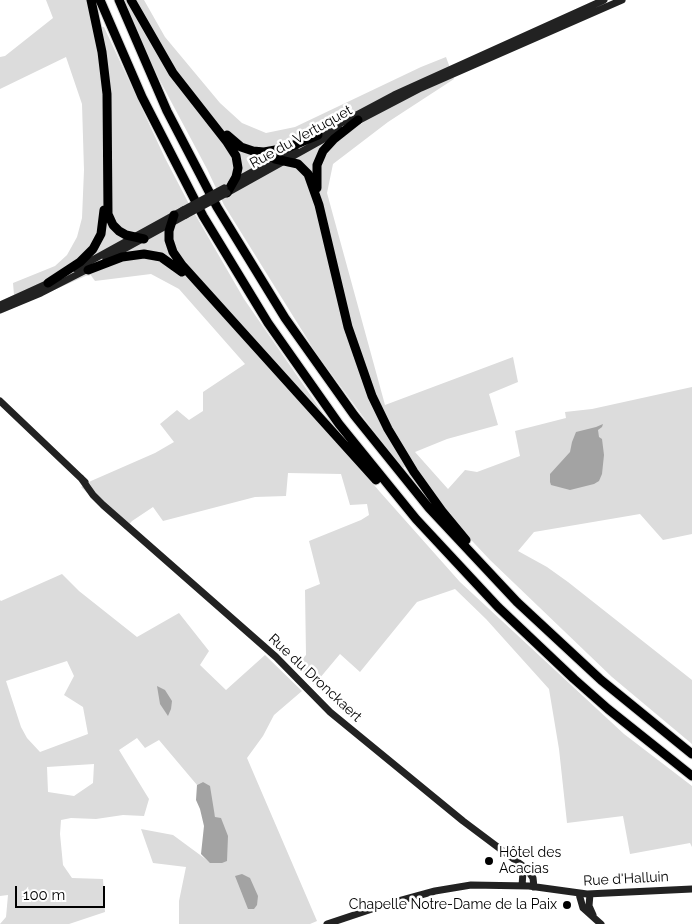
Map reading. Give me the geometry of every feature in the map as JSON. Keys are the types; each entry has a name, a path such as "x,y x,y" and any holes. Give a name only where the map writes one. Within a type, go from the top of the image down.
{"highway":[{"path":"48,283 83,259 93,249 100,238 104,219 108,112 106,78 91,0"},
{"path":"100,0 139,90 182,176 220,246 276,335 339,424 385,482 446,553 498,607"},
{"path":"119,0 153,79 189,154 229,227 285,318 330,383 382,452 440,520 517,602 601,680 692,754"},
{"path":"131,0 168,64 236,156 238,168 234,182 225,190"},
{"path":"200,108 238,145 253,151 270,152 281,150 318,135"},
{"path":"319,205 316,175 317,165 321,156 334,139 358,120"},
{"path":"275,159 298,164 307,171 319,205 352,338 365,378 384,420 407,461 431,497 517,602"},
{"path":"107,160 109,218 115,228 122,233 144,239"},
{"path":"179,216 169,240 173,252 182,265 442,555 574,679 692,776"},
{"path":"88,270 128,256 153,255 170,261 206,292"}],"street":[{"name":"Rue du Vertuquet","path":"234,182 394,95 604,0"},
{"name":"Rue du Vertuquet","path":"0,310 88,270 225,190 286,160 421,88 622,0"},
{"name":"Rue du Vertuquet","path":"0,305 48,283 134,237 179,216"},
{"name":"Rue du Dronckaert","path":"0,402 81,478 100,502 286,666 330,712 436,799 530,872 534,887"},
{"path":"515,860 523,872 522,886"},
{"name":"Rue d'Halluin","path":"327,924 384,905 458,886 477,884 534,887 579,894 692,889"},
{"path":"579,894 581,906 602,924"},
{"path":"590,894 589,906 593,915"}],"shaded area":[{"path":"46,0 86,0 92,27 104,27 165,158 188,202 244,299 323,413 317,418 460,582 624,734 692,786 692,847 690,843 630,854 623,816 567,823 559,749 549,689 486,619 455,589 417,602 360,672 340,654 314,685 297,665 306,655 305,590 320,584 309,541 369,515 367,504 350,505 341,474 288,473 286,496 255,497 163,521 153,507 132,521 125,529 81,487 155,453 174,442 160,424 177,410 189,420 203,411 203,392 245,364 179,289 151,274 95,281 90,274 0,314 0,301 14,295 13,283 55,266 67,255 77,237 82,218 84,170 82,104 66,57 0,89 0,57 5,56 53,18"},
{"path":"124,0 144,0 165,37 220,103 242,123 266,133 295,127 446,57 454,79 388,122 333,164 327,193 385,405 513,357 518,382 489,394 498,425 447,439 415,452 448,489 465,470 477,472 520,456 515,431 566,418 565,412 592,409 692,387 692,534 663,540 640,514 534,532 518,551 547,567 568,582 692,680 692,744 612,677 490,560 459,527 412,461 403,468 372,429 316,353 224,205 158,77"},
{"path":"603,424 598,430 599,437 602,439 604,455 602,474 599,481 570,490 551,485 550,474 570,452 576,432"},
{"path":"62,574 79,591 137,637 179,613 209,651 200,665 226,690 265,655 302,691 274,715 263,736 247,758 317,921 310,924 179,924 179,901 186,867 153,863 141,829 173,835 211,863 215,817 203,782 197,785 159,740 145,748 137,738 119,750 149,799 144,816 123,815 96,819 71,818 61,820 60,834 63,865 72,878 103,879 105,912 69,924 0,924 6,917 8,895 0,896 1,601","holes":["67,661 74,676 64,695 83,707 88,734 40,752 27,738 21,727 6,681","94,764 93,783 74,796 48,792 47,767"]},
{"path":"157,686 165,690 172,701 168,716 160,704"},
{"path":"203,782 210,786 215,817 221,818 228,836 227,861 222,863 210,863 201,854 204,826 196,800 197,785"},
{"path":"242,874 250,878 258,896 257,905 254,909 248,909 235,876"}],"place":[{"name":"Hôtel des Acacias","path":"489,861"},
{"name":"Chapelle Notre-Dame de la Paix","path":"567,905"}]}
